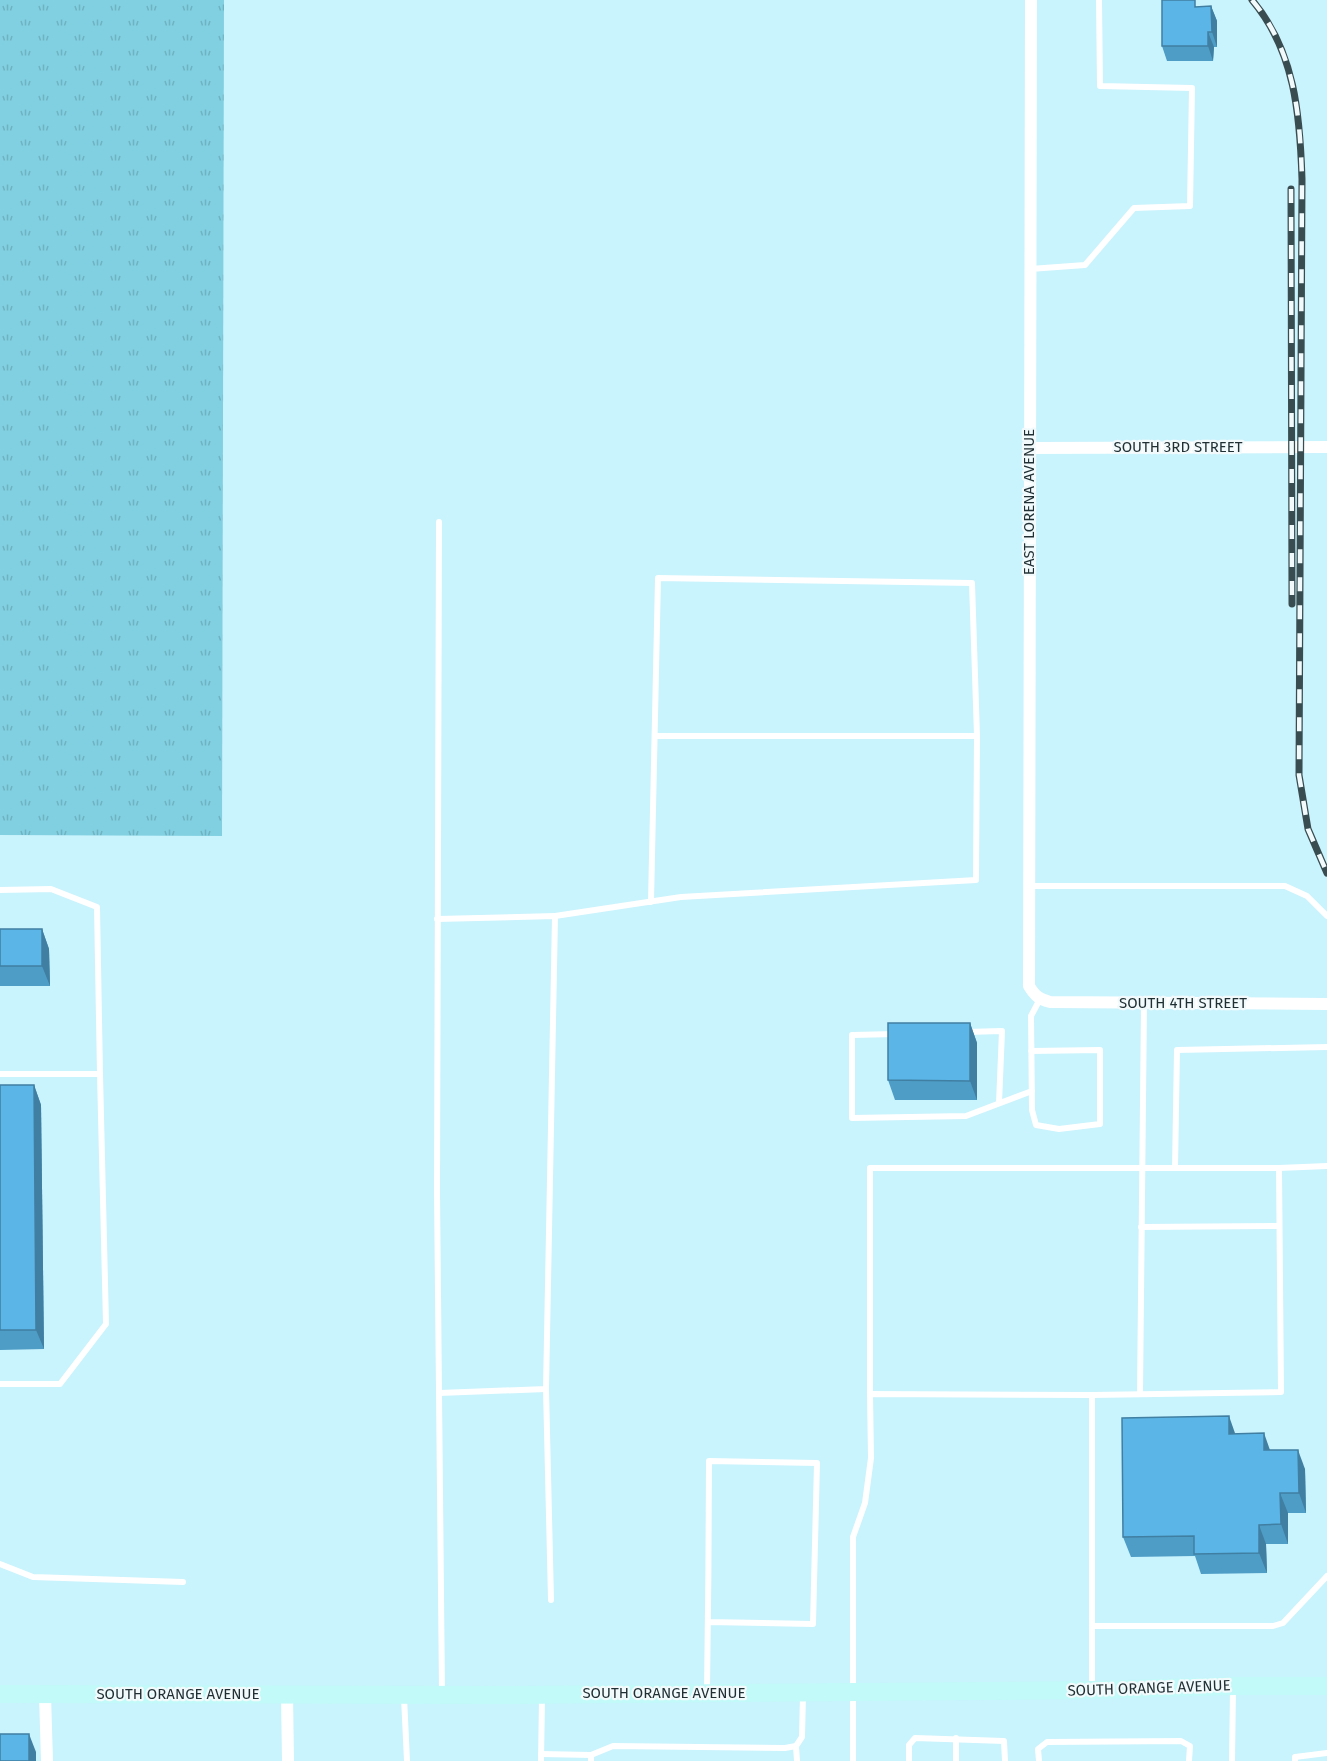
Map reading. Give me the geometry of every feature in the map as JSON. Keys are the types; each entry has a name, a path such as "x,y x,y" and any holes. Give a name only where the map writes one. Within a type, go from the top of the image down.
{"street":[{"name":"EAST LORENA AVENUE","path":"1031,0 1029,986 1034,995 1040,999"},
{"name":"SOUTH 3RD STREET","path":"1029,448 1327,447"},
{"name":"SOUTH 4TH STREET","path":"1040,999 1065,1003 1327,1004"},
{"name":"SOUTH ORANGE AVENUE","path":"0,1694 542,1694 1327,1686"},
{"path":"287,1693 288,1761"},
{"path":"45,1695 46,1761"}],"lane":[{"path":"1030,269 1085,265 1134,208 1190,206 1192,88 1100,86 1099,0"},
{"path":"439,522 437,919 442,1694"},
{"path":"437,919 555,916 651,902 681,897 976,880 977,736 972,583 658,579 651,902"},
{"path":"655,736 977,736"},
{"path":"1029,886 1284,886 1306,896 1327,916"},
{"path":"0,890 51,890 97,907 106,1324 60,1384 0,1384"},
{"path":"551,1600 546,1389 555,916"},
{"path":"1031,1051 1100,1050 1100,1124 1059,1129 1036,1125 1032,1110 1031,1051 1031,1016 1040,999"},
{"path":"1140,1394 1144,1003"},
{"path":"956,1033 1002,1031 999,1103"},
{"path":"909,1034 852,1035 852,1118 966,1116 1032,1091"},
{"path":"1175,1168 1177,1050 1327,1047"},
{"path":"0,1074 100,1074"},
{"path":"853,1761 853,1537 865,1503 869,1469 870,1168 1327,1166"},
{"path":"870,1394 1092,1395 1281,1392 1279,1168"},
{"path":"1141,1227 1279,1226"},
{"path":"439,1393 546,1389"},
{"path":"1092,1395 1092,1690"},
{"path":"707,1693 709,1461 817,1463 813,1624 708,1622"},
{"path":"0,1564 33,1577 183,1582"},
{"path":"1092,1626 1273,1626 1283,1623 1327,1576"},
{"path":"1232,1761 1234,1686"},
{"path":"797,1761 796,1746 802,1737 803,1692"},
{"path":"404,1694 407,1761"},
{"path":"542,1694 541,1757 591,1758 613,1746 785,1748 796,1746"},
{"path":"909,1761 909,1744 915,1738 1004,1741 1005,1761"},
{"path":"956,1738 956,1761"},
{"path":"1039,1761 1038,1749 1047,1742 1170,1741 1181,1741 1190,1746 1189,1761"},
{"path":"1295,1761 1295,1757 1327,1753"}],"green space":[{"path":"0,0 224,0 222,836 0,835"}],"building":[{"path":"1162,0 1195,0 1195,7 1211,6 1212,32 1208,32 1208,46 1162,46"},
{"path":"0,929 42,929 42,966 0,966"},
{"path":"888,1023 970,1023 970,1081 888,1080"},
{"path":"0,1085 34,1085 36,1330 0,1330"},
{"path":"1229,1416 1229,1434 1264,1433 1264,1450 1298,1450 1299,1493 1280,1493 1281,1524 1259,1525 1259,1553 1194,1554 1194,1536 1123,1537 1122,1418"},
{"path":"0,1734 29,1734 29,1761 0,1761"}],"railway":[{"path":"1252,0 1278,40 1286,62 1297,108 1299,131 1302,179 1299,775 1308,829 1327,873"},
{"path":"1291,189 1292,604"}]}
